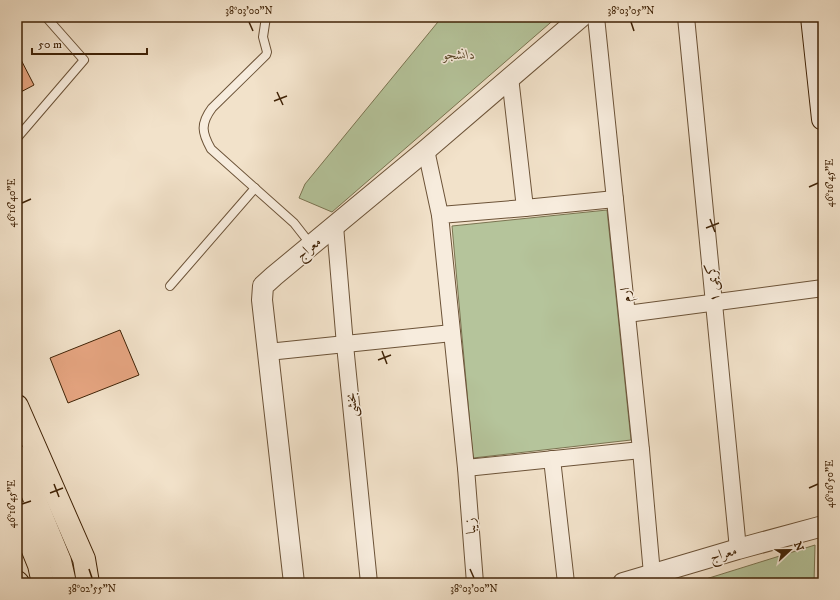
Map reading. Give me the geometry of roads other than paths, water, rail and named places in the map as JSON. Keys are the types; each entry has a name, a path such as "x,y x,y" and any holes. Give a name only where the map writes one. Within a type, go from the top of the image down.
{"main road":[{"path":"812,17 823,119"},
{"path":"17,406 84,558 88,583"},
{"path":"17,456 60,561 65,583"},
{"path":"17,512 39,565 43,583"}],"street":[{"name":"معراج","path":"294,583 262,300 263,286 426,150 581,17"},
{"name":"ارم","path":"596,17 641,450 652,574"},
{"name":"کریمی ۱","path":"686,17 738,549"},
{"path":"510,77 525,208"},
{"name":"زیبا","path":"426,150 440,215 466,468 475,583"},
{"path":"440,215 615,199"},
{"name":"بخشی","path":"335,226 345,345 369,583"},
{"path":"626,314 823,288"},
{"path":"268,352 452,333"},
{"path":"466,468 641,450"},
{"path":"552,459 566,583"},
{"name":"معراج","path":"623,583 823,526"}],"lane":[{"path":"17,138 84,60 46,17"},
{"path":"266,17 263,37 267,52 266,55 212,108 207,115 204,136 211,149 294,223 312,246"},
{"path":"170,286 255,188"}],"park label":[{"name":"دانشجو","path":"459,54"}]}
